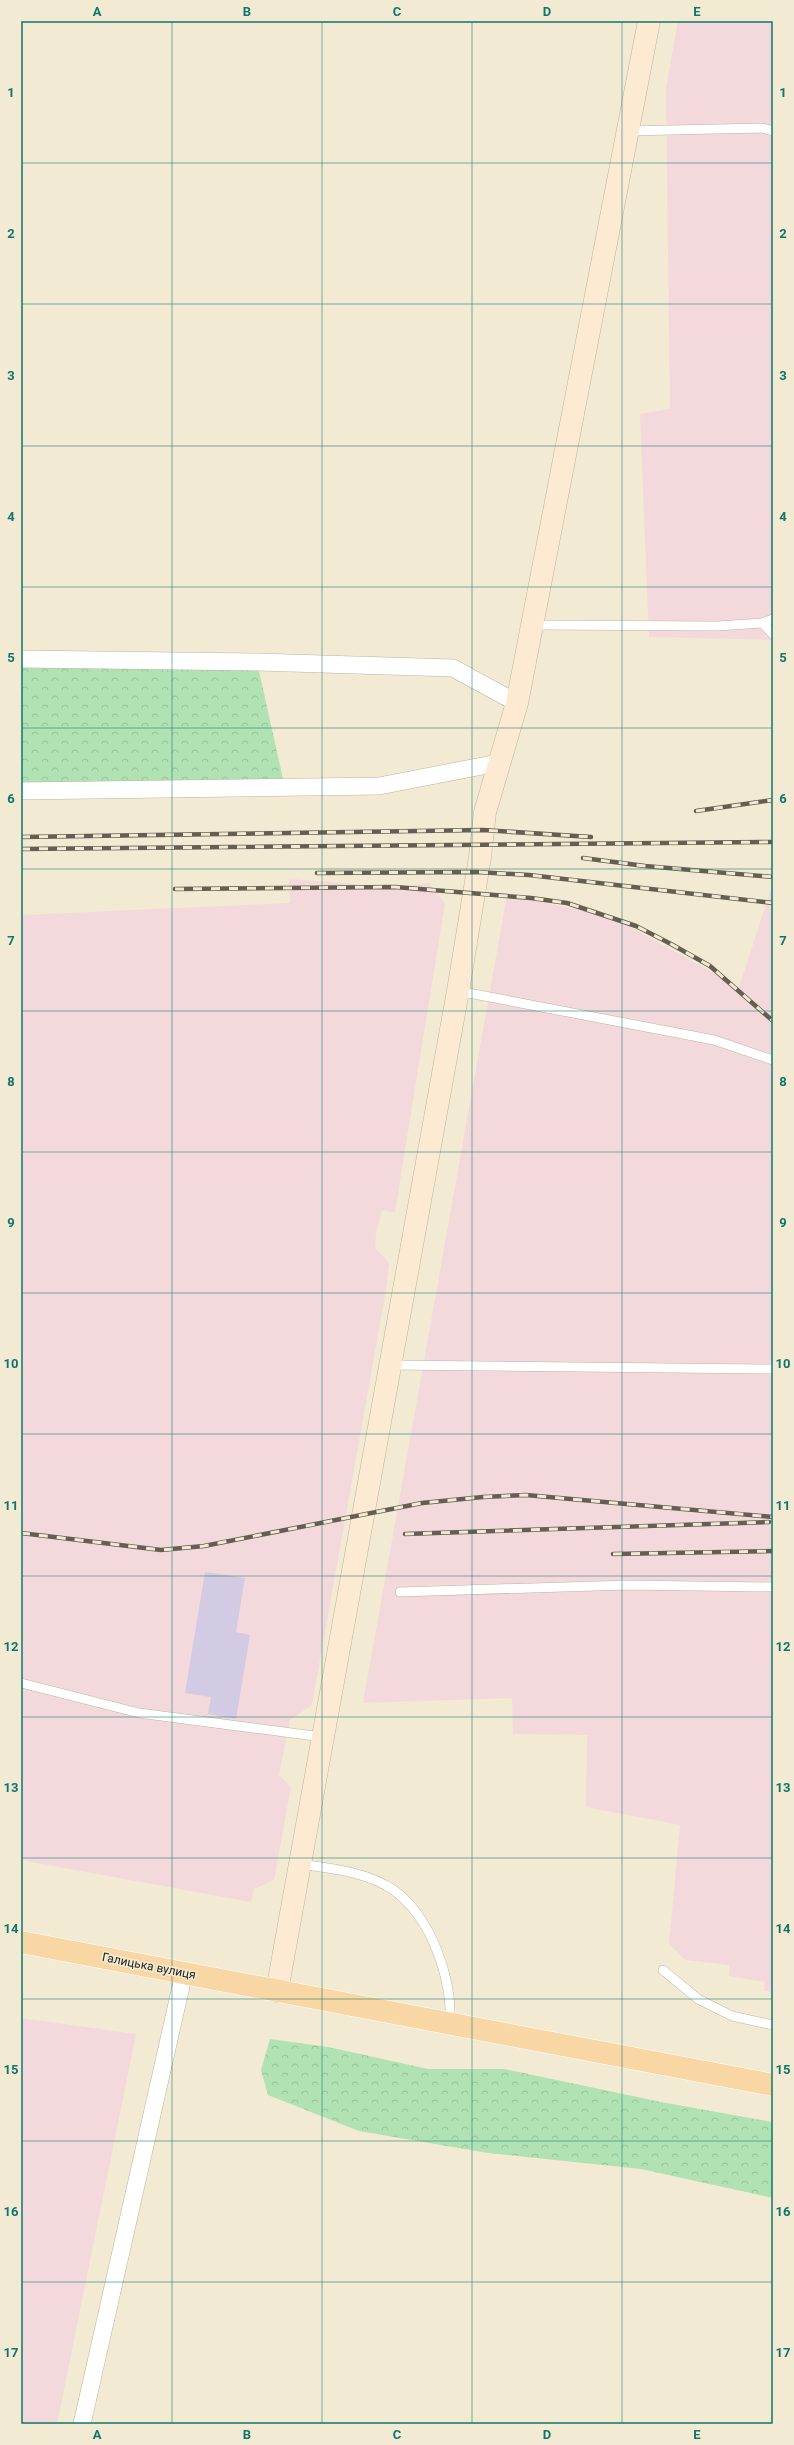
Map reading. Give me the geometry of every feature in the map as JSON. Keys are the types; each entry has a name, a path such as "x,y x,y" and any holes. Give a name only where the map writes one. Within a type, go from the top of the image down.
{"main road":[{"name":"Галицька вулиця","path":"21,1942 277,1991 450,2022 773,2085"}],"street":[{"path":"277,1991 458,991 480,857 485,812 498,763 517,703 626,131 649,21"},
{"path":"21,659 257,662 453,668 517,703"},
{"path":"21,791 379,786 498,763"},
{"path":"82,2424 184,1973"}],"lane":[{"path":"626,131 763,128 773,131"},
{"path":"532,625 718,626 762,623 773,619"},
{"path":"762,623 773,634"},
{"path":"458,991 714,1040 773,1060"},
{"path":"390,1365 773,1370"},
{"path":"400,1592 628,1585 773,1587"},
{"path":"21,1683 139,1713 322,1737"},
{"path":"299,1864 360,1875 396,1892 415,1912 432,1940 448,1982 451,2004 450,2022"},
{"path":"663,1970 698,1999 732,2016 773,2025"}],"shaded area":[{"path":"678,21 773,21 773,640 649,637 640,414 670,409 666,88"},
{"path":"289,879 395,887 429,883 445,903 395,1212 382,1210 376,1234 375,1248 389,1263 387,1284 312,1705 290,1720 279,1775 291,1787 274,1880 254,1889 251,1902 21,1860 21,915 290,903"},
{"path":"773,883 773,1992 764,1991 765,1982 729,1976 730,1965 685,1960 669,1944 680,1825 586,1807 587,1735 513,1734 512,1698 363,1703 507,895 612,917 739,987"},
{"path":"21,2018 136,2034 57,2424 21,2424"}],"green space":[{"path":"21,659 257,662 285,788 21,791"},
{"path":"270,2039 328,2047 428,2069 504,2069 661,2102 773,2122 773,2198 641,2169 488,2153 359,2131 268,2095 261,2070"}],"building":[{"path":"205,1572 245,1578 236,1632 250,1635 236,1719 208,1714 211,1697 185,1693"}],"railway":[{"path":"696,811 773,800"},
{"path":"21,837 483,830 591,837"},
{"path":"21,849 773,842"},
{"path":"583,858 645,866 773,877"},
{"path":"317,873 477,872 529,875 773,903"},
{"path":"175,889 395,887 531,898 567,903 636,926 710,966 773,1021"},
{"path":"21,1533 161,1550 204,1546 422,1503 483,1497 526,1495 773,1517"},
{"path":"405,1534 769,1522"},
{"path":"613,1554 773,1551"}]}
